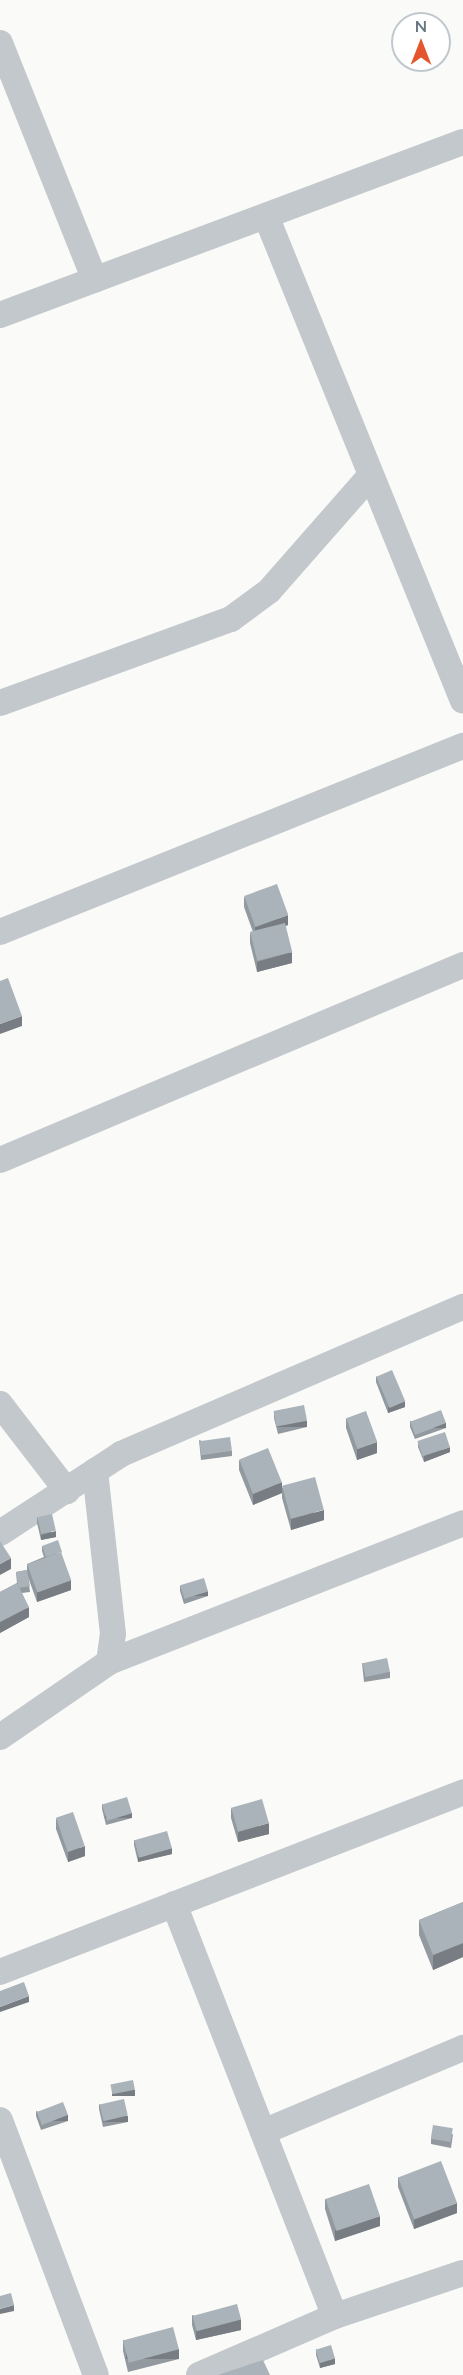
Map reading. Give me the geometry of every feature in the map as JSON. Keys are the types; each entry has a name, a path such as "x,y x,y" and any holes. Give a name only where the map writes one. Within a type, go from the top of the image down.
{"street":[{"path":"0,44 95,280"},
{"path":"0,315 463,142"},
{"path":"266,216 463,701"},
{"path":"0,704 231,619 269,591 371,475"},
{"path":"0,932 463,746"},
{"path":"0,1160 463,965"},
{"path":"0,1533 121,1454 463,1307"},
{"path":"0,1404 67,1491"},
{"path":"95,1471 113,1634 109,1662"},
{"path":"0,1737 109,1662 463,1523"},
{"path":"0,1972 463,1792"},
{"path":"174,1904 335,2316"},
{"path":"263,2132 463,2048"},
{"path":"0,2120 96,2375"},
{"path":"199,2375 335,2316 463,2273"}],"building":[{"path":"277,884 288,915 255,927 244,896"},
{"path":"285,923 292,952 257,961 250,932"},
{"path":"8,978 22,1016 0,1024 0,981"},
{"path":"392,1370 405,1401 390,1408 376,1377"},
{"path":"304,1405 307,1421 277,1427 274,1411"},
{"path":"441,1410 446,1423 415,1435 410,1422"},
{"path":"366,1411 377,1442 358,1449 346,1418"},
{"path":"445,1432 450,1447 422,1456 417,1441"},
{"path":"230,1437 232,1451 201,1455 199,1441"},
{"path":"268,1448 282,1482 253,1494 239,1460"},
{"path":"315,1477 324,1510 291,1519 282,1486"},
{"path":"52,1514 56,1531 41,1534 37,1517"},
{"path":"58,1540 62,1552 46,1557 42,1546"},
{"path":"0,1541 11,1558 0,1564"},
{"path":"61,1552 71,1580 37,1593 27,1564"},
{"path":"27,1570 30,1586 19,1588 16,1572"},
{"path":"204,1578 208,1591 184,1599 180,1585"},
{"path":"17,1583 29,1607 0,1622 0,1592"},
{"path":"387,1658 390,1672 365,1677 363,1663"},
{"path":"127,1797 132,1813 107,1821 102,1805"},
{"path":"262,1799 269,1823 238,1832 231,1808"},
{"path":"73,1812 85,1846 68,1852 56,1818"},
{"path":"167,1831 172,1848 139,1858 134,1840"},
{"path":"463,1902 463,1943 433,1955 419,1920"},
{"path":"24,1982 29,1996 0,2007 0,1991"},
{"path":"133,2080 135,2090 112,2094 110,2084"},
{"path":"124,2099 128,2116 103,2121 100,2105"},
{"path":"63,2102 68,2115 42,2125 37,2112"},
{"path":"433,2125 453,2128 451,2142 431,2139"},
{"path":"441,2161 457,2203 414,2219 398,2177"},
{"path":"369,2184 380,2216 337,2231 326,2199"},
{"path":"11,2293 14,2305 0,2309 0,2296"},
{"path":"237,2304 241,2319 197,2331 193,2316"},
{"path":"173,2327 179,2349 129,2363 123,2340"},
{"path":"331,2345 335,2358 320,2363 316,2350"},
{"path":"263,2360 270,2375 218,2375"}]}
